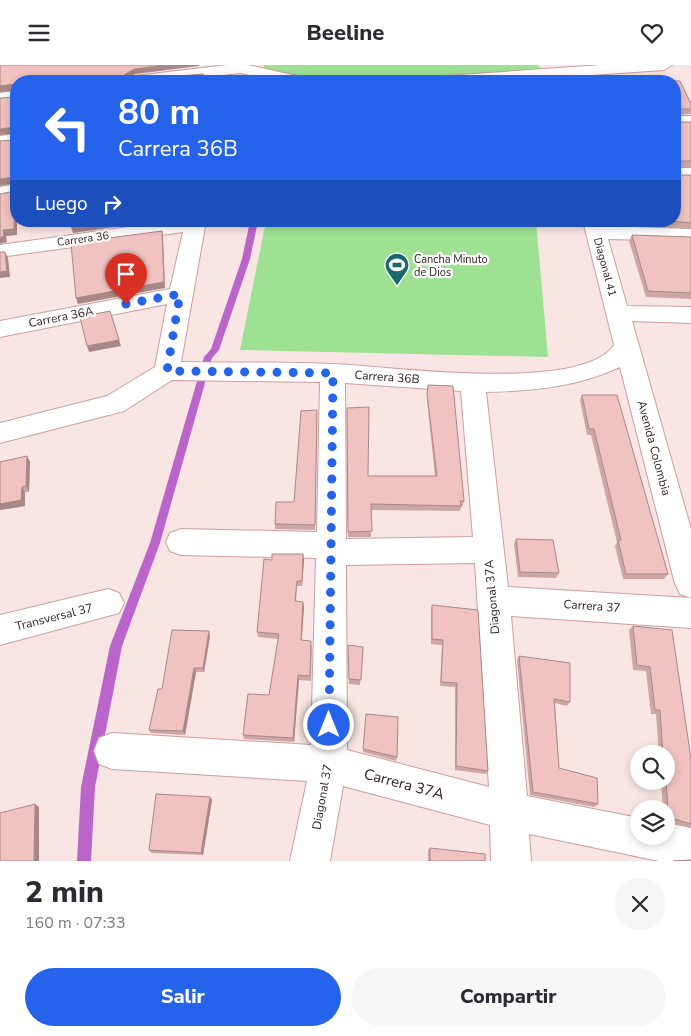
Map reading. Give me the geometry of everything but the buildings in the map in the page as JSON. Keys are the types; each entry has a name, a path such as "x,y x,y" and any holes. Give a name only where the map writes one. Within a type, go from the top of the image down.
{"street":[{"path":"536,65 549,75"},
{"path":"571,75 664,65"},
{"path":"204,75 239,72 259,75"},
{"name":"Carrera 36","path":"0,251 161,227"},
{"path":"0,433 115,404 178,371 180,294 194,227"},
{"name":"Diagonal 41","path":"594,227 618,313"},
{"path":"605,227 691,235"},
{"name":"Carrera 36A","path":"0,329 180,294"},
{"path":"618,313 691,315"},
{"name":"Avenida Colombia","path":"618,313 691,584"},
{"name":"Carrera 36B","path":"178,371 333,373 473,383 548,381 590,371 618,357 626,346"},
{"name":"Diagonal 37","path":"310,861 329,764 333,373"},
{"name":"Diagonal 37A","path":"473,383 493,600 511,861"},
{"path":"181,542 331,549 488,550"},
{"name":"Carrera 37","path":"493,600 691,613"},
{"name":"Transversal 37","path":"0,630 108,603"},
{"name":"Carrera 37A","path":"112,751 329,764 509,811 691,848"}],"green space":[{"path":"263,65 537,65 542,69 540,75 269,75"},
{"name":"Cancha Minuto de Dios","path":"265,227 537,227 548,357 240,350"}],"waterway":[{"path":"84,861 88,787 116,646 155,543 208,357 215,350 246,259 253,227"}],"place":[{"name":"Cancha Minuto de Dios","path":"397,286"}],"route":[{"path":"126,304 180,294 167,371 333,373 329,725"}]}
